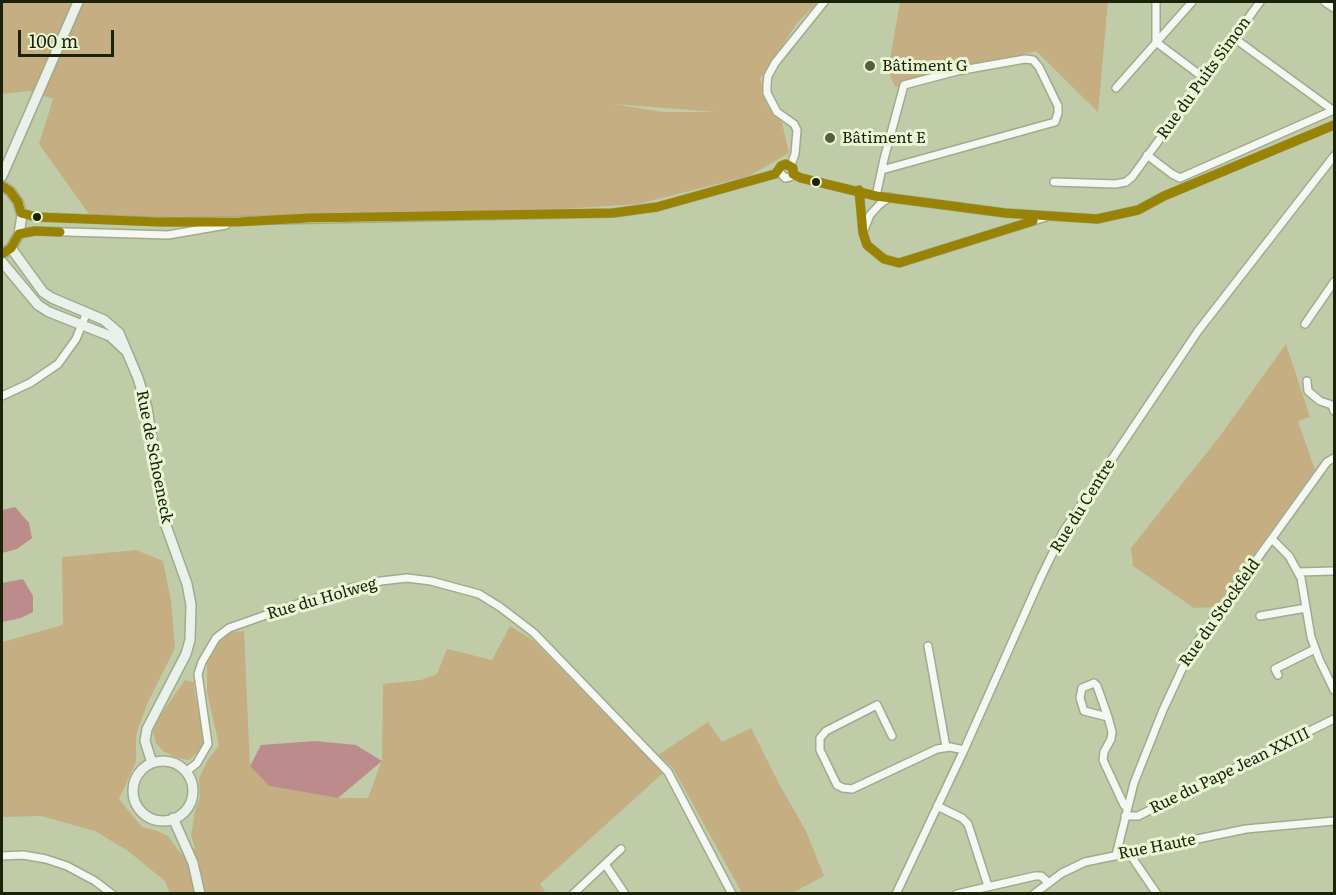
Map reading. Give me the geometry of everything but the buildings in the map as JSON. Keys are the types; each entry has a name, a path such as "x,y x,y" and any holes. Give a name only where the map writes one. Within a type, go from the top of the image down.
{"main road":[{"path":"2,176 78,2"},
{"path":"2,186 10,191 18,202 21,213 19,234 11,248 2,254"},
{"name":"Rue de Schoeneck","path":"11,248 43,292 111,324 119,333 129,354 147,408 162,511 188,584 191,605 190,640 186,654 147,729 145,741 152,763"},
{"path":"2,262 38,305 49,312 110,336 129,354"},
{"path":"172,762 186,772 192,787 191,800 184,811 173,818 155,819 147,816 136,804 133,788 135,780 139,773 152,763 172,762"},
{"path":"173,818 193,863 200,894"}],"street":[{"path":"793,174 791,165 795,154 797,130 794,124 777,112 771,104 767,93 768,76 824,2"},
{"path":"1156,2 1156,42"},
{"path":"1116,88 1192,2"},
{"name":"Rue du Puits Simon","path":"1054,182 1115,184 1125,182 1132,177 1260,2"},
{"path":"1325,2 1335,8"},
{"path":"1234,38 1334,111"},
{"path":"1156,42 1204,78"},
{"path":"876,196 882,170 904,85 957,71 1025,59 1033,60 1039,67 1058,106 1055,122 882,170"},
{"path":"1147,155 1177,177 1184,177 1334,111"},
{"path":"793,174 801,178 859,190 876,196 1005,213 1051,215 1085,220 1110,218 1130,212 1335,125"},
{"name":"Rue du Centre","path":"896,894 964,750 1041,577 1074,515 1198,331 1335,156"},
{"path":"21,213 36,217 56,218 237,222 309,218 613,213 657,207 775,174 783,165 791,165"},
{"path":"779,171 785,178 793,174"},
{"path":"859,190 867,245 884,259 899,263 1051,215"},
{"path":"864,233 870,215 890,197"},
{"path":"1005,213 1008,229"},
{"path":"19,234 35,231 168,235 237,222"},
{"path":"1305,324 1335,282"},
{"path":"2,396 58,364 76,339 87,312"},
{"path":"1306,381 1308,391 1320,401 1332,405 1335,411"},
{"name":"Rue du Stockfeld","path":"1116,855 1134,783 1190,652 1327,462 1335,458"},
{"path":"1272,539 1289,556 1298,572 1304,588 1315,649 1335,690"},
{"path":"1298,572 1335,571"},
{"name":"Rue du Holweg","path":"186,772 197,763 208,744 198,674 216,638 229,628 303,602 358,586 407,578 431,581 479,594 520,621 657,760 668,772 732,894"},
{"path":"1260,616 1306,608"},
{"path":"928,646 945,747"},
{"path":"1278,675 1275,669 1315,649"},
{"path":"1108,717 1084,711 1080,698 1082,688 1094,683 1108,717 1112,736 1104,752 1103,760 1127,807"},
{"path":"892,736 877,705 826,731 820,738 820,750 837,785 852,789 930,751 945,747 964,750"},
{"name":"Rue du Pape Jean XXIII","path":"1125,816 1138,816 1335,719"},
{"path":"938,806 962,818 970,828 988,886"},
{"name":"Rue Haute","path":"1034,894 1062,873 1085,862 1246,829 1335,821"},
{"path":"573,894 621,849"},
{"path":"1129,853 1157,894"},
{"path":"2,856 23,855 57,863 82,873 112,894"},
{"path":"605,864 625,894"},
{"path":"957,894 1035,876 1041,876 1049,883"}],"shaded area":[{"path":"2,2 818,2 797,23 760,79 767,105 782,123 789,153 749,176 638,204 562,209 140,220 89,214 39,144 53,99 29,91 2,94","holes":["613,104 716,112 663,112"]},
{"path":"900,2 1108,2 1098,112 1036,51 900,88 895,86 888,71"},
{"path":"1286,344 1310,417 1298,421 1315,470 1216,607 1194,608 1133,566 1131,548 1220,436"},
{"path":"15,507 29,523 32,538 17,549 2,553 2,510"},
{"path":"136,550 163,561 171,601 175,648 147,704 136,735 136,762 119,799 142,827 168,836 181,854 195,848 191,836 200,797 199,779 207,761 219,745 207,692 207,663 225,633 244,631 250,766 269,786 338,798 368,798 382,760 383,684 421,680 437,674 447,649 492,660 510,626 534,641 663,773 540,884 546,893 170,893 165,881 128,851 95,831 41,816 2,817 2,642 63,625 62,557"},
{"path":"23,579 33,596 33,612 21,618 2,622 2,583"},
{"path":"185,680 194,682 205,739 201,749 189,760 177,758 163,751 156,743 153,732 157,720"},
{"path":"708,722 722,742 751,728 806,831 824,876 792,893 742,893 673,768 658,755"},
{"path":"315,741 356,745 382,761 338,798 269,786 250,766 261,745"}],"transit line":[{"path":"793,174 801,178 876,196 1005,213 1097,219 1138,210 1164,196 1334,125"},
{"path":"2,186 10,191 18,202 21,213 36,217 159,222 237,222 309,218 613,213 657,207 775,174 781,166 786,164 793,168 793,174"},
{"path":"859,190 863,233 867,245 884,259 899,263 1033,221"},
{"path":"2,254 11,248 19,234 35,231 60,232"}],"place":[{"name":"Bâtiment G","path":"870,66"},
{"name":"Bâtiment E","path":"830,138"}]}
